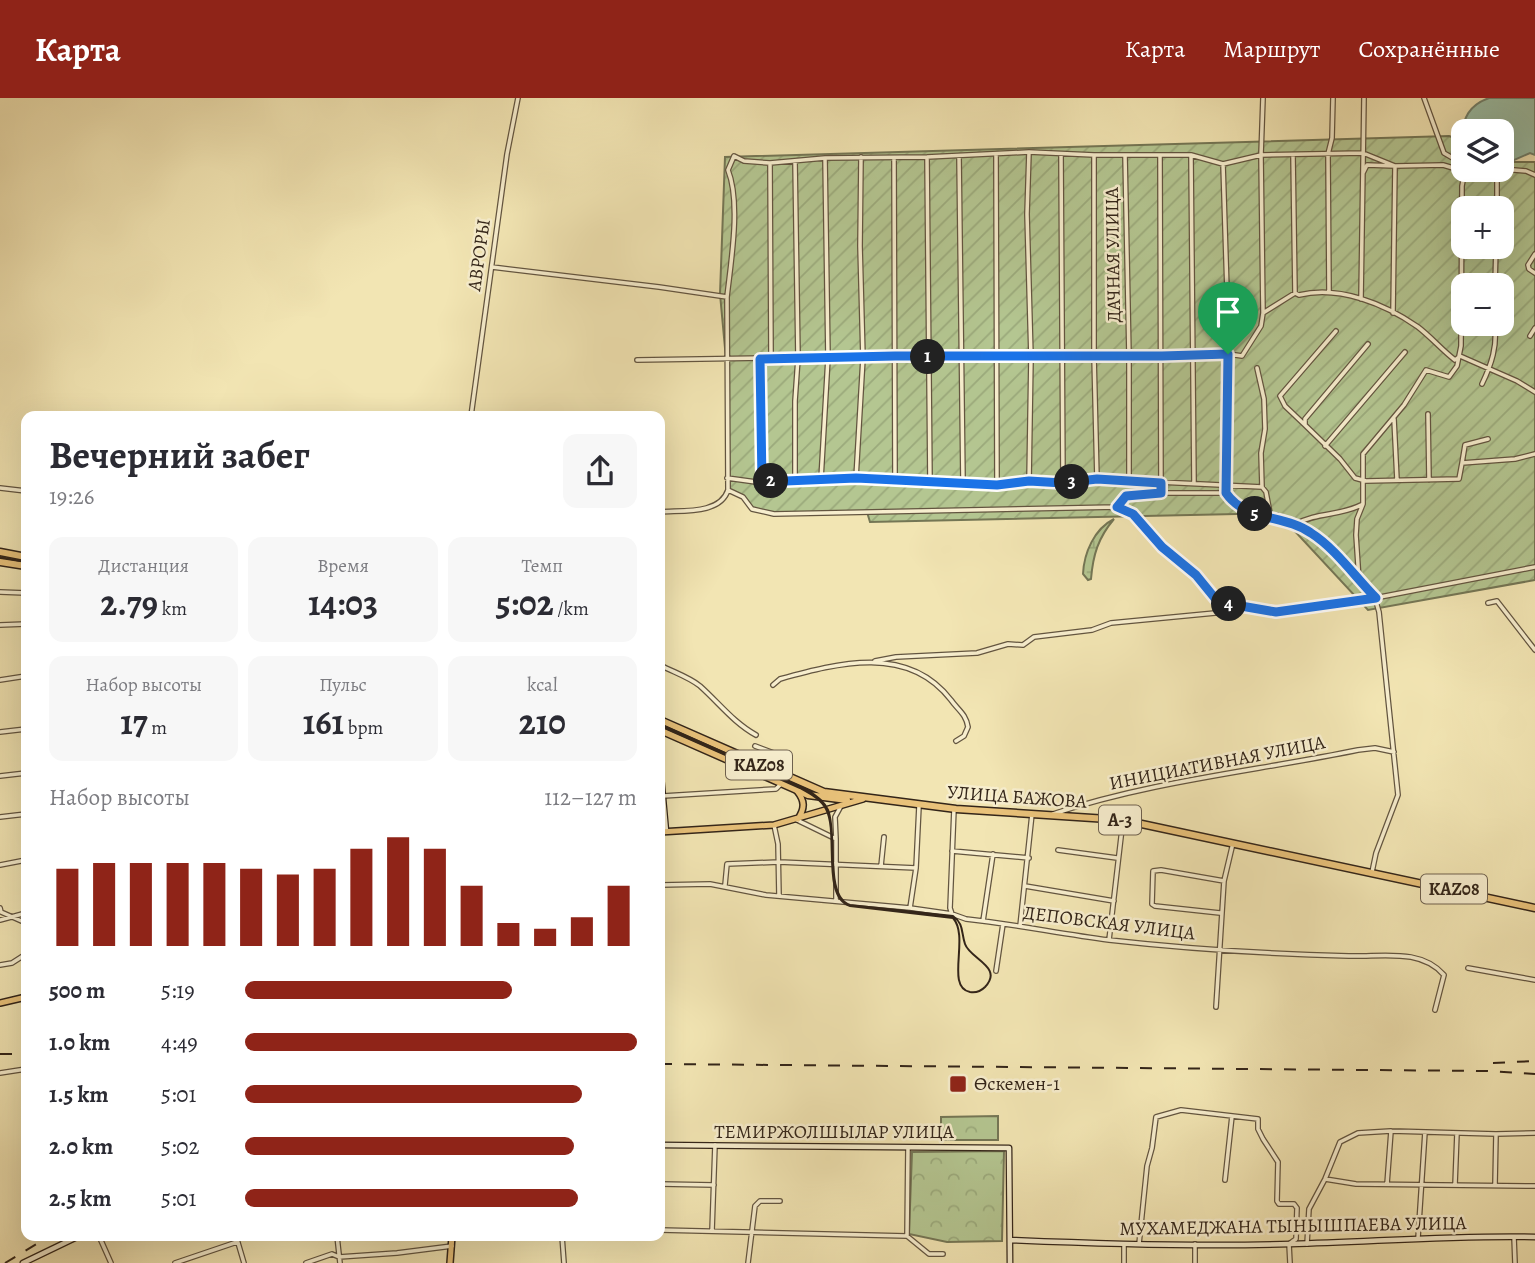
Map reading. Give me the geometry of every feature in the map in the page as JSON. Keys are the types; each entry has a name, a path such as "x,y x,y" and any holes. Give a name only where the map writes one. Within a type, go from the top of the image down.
{"highway":[{"path":"0,552 21,556"},
{"path":"0,562 21,565"},
{"name":"KAZ08","path":"665,722 824,792 863,799"},
{"path":"665,732 797,791"},
{"name":"KAZ08","path":"797,791 816,798 863,799"},
{"name":"УЛИЦА БАЖОВА","path":"863,799 954,809 1123,820 1535,908"}],"main road":[{"path":"797,791 804,804 797,820"},
{"name":"УЛИЦА БАЖОВА","path":"665,832 774,825 863,799"},
{"path":"0,1003 21,998"},
{"path":"450,1263 452,1241"}],"street":[{"name":"АВРОРЫ","path":"472,411 518,98"},
{"path":"636,360 895,356 1242,356 1261,326 1263,313 1261,155 1264,98"},
{"path":"1329,292 1328,153 1332,138 1332,98"},
{"path":"1361,299 1364,98"},
{"path":"1424,98 1444,153 1451,157"},
{"path":"665,512 715,507 726,497 728,490 727,297 733,246 733,183 728,170 734,156 744,161 770,163 824,158 1028,152 1061,155 1191,155 1223,163 1261,155 1363,153 1395,166"},
{"path":"1028,152 1031,357 1029,481"},
{"path":"996,154 997,485"},
{"path":"1061,155 1063,483"},
{"path":"1094,155 1097,479"},
{"name":"ДАЧНАЯ УЛИЦА","path":"1125,155 1129,481"},
{"path":"1191,155 1194,482"},
{"path":"1293,155 1296,293"},
{"path":"960,156 962,482"},
{"path":"1160,156 1161,493"},
{"path":"856,478 863,358 861,157"},
{"path":"927,157 930,482"},
{"path":"821,479 828,358 824,158"},
{"path":"894,158 895,481"},
{"path":"794,480 794,401 798,358 796,161"},
{"path":"770,163 771,359"},
{"path":"1223,163 1228,354 1226,493 1238,507 1251,514 1296,524 1323,541 1376,598 1398,795 1376,853 1372,872"},
{"path":"1362,173 1367,165 1451,167"},
{"path":"1393,313 1395,166"},
{"path":"1514,170 1535,175"},
{"path":"1359,580 1356,535 1357,519 1363,504 1363,454 1394,417 1426,370 1449,377 1460,356 1462,182"},
{"path":"1535,254 1528,265 1535,273"},
{"path":"492,267 727,297"},
{"path":"1263,313 1296,293 1329,292 1361,299 1393,313 1420,329 1455,359 1460,356"},
{"path":"1530,336 1535,328"},
{"path":"1336,331 1280,396 1285,406 1354,478 1363,481 1460,479 1465,445 1488,439"},
{"path":"1482,384 1496,345 1495,336"},
{"path":"1305,425 1305,419 1368,344"},
{"path":"1325,446 1405,352"},
{"path":"1460,356 1517,381 1535,392"},
{"path":"760,359 762,482"},
{"path":"1257,368 1264,399 1262,487 1273,517"},
{"path":"1428,414 1429,480"},
{"path":"1394,417 1397,480"},
{"path":"1462,463 1535,454"},
{"path":"727,478 762,482 856,478 997,485 1097,479 1262,487"},
{"path":"0,488 21,490"},
{"path":"728,490 743,497 752,509 775,514 1117,507 1133,514 1162,547 1196,575 1218,602 1276,612 1376,598 1535,567"},
{"path":"1117,507 1126,496 1226,493"},
{"path":"1296,524 1306,518 1347,511 1363,504"},
{"path":"0,592 21,593"},
{"path":"1488,603 1497,601 1535,650"},
{"path":"774,685 780,678 812,670 896,657 977,653 1008,645 1023,645 1034,637 1093,630 1111,623 1236,611 1243,606"},
{"path":"0,625 21,624"},
{"path":"875,661 924,675 946,694 967,720 966,732 956,741"},
{"path":"665,668 700,686 740,726 756,735"},
{"path":"0,680 21,677"},
{"path":"0,732 21,730"},
{"path":"755,746 779,755 776,773"},
{"name":"ИНИЦИАТИВНАЯ УЛИЦА","path":"1047,816 1090,802 1196,778 1358,750 1375,748 1394,752"},
{"path":"0,776 21,774"},
{"path":"665,796 776,789 781,784"},
{"path":"910,908 916,868 919,804"},
{"path":"836,901 835,817 841,806"},
{"path":"952,914 950,908 954,809"},
{"path":"1020,926 1032,814"},
{"path":"0,817 21,815"},
{"path":"797,820 836,839"},
{"path":"1109,940 1123,820"},
{"path":"774,825 779,862 779,897"},
{"path":"881,866 884,837"},
{"path":"1216,1007 1223,881 1233,843"},
{"path":"1058,850 1118,859"},
{"path":"952,851 1029,858"},
{"path":"983,921 993,854"},
{"path":"0,865 21,861"},
{"path":"725,886 727,864 836,863 916,868"},
{"path":"1220,913 1155,906 1152,904 1153,871 1161,870 1223,881"},
{"name":"ДЕПОВСКАЯ УЛИЦА","path":"665,885 725,886 779,897 910,908 952,914 958,918 1109,940 1219,950 1418,957 1444,975 1434,1010"},
{"path":"1025,886 1114,901"},
{"path":"0,908 1,912 21,920"},
{"path":"0,920 21,915"},
{"path":"996,971 1003,924"},
{"path":"0,965 12,963 21,957"},
{"path":"1468,968 1535,980"},
{"path":"0,1073 21,1070"},
{"path":"1139,1244 1147,1166 1153,1149 1156,1117 1181,1110 1258,1119 1258,1129 1278,1162 1277,1201 1279,1204 1294,1205 1297,1208 1296,1239 1289,1244 1290,1263"},
{"path":"1225,1180 1232,1116"},
{"path":"1387,1184 1391,1131"},
{"path":"1418,1238 1425,1132"},
{"path":"1307,1244 1309,1209 1340,1142 1358,1133 1535,1133"},
{"path":"1455,1185 1457,1133"},
{"path":"1495,1185 1496,1134"},
{"name":"ТЕМИРЖОЛШЫЛАР УЛИЦА","path":"665,1145 1009,1148 1010,1240"},
{"path":"712,1231 715,1145"},
{"path":"907,1236 908,1147"},
{"path":"1325,1179 1387,1184 1535,1186"},
{"path":"665,1184 714,1185"},
{"path":"748,1263 755,1206 760,1202 780,1201"},
{"path":"665,1230 907,1236 929,1254 943,1254"},
{"path":"1514,1237 1515,1263"},
{"name":"МУХАМЕДЖАНА ТЫНЫШПАЕВА УЛИЦА","path":"1010,1240 1124,1244 1307,1244 1418,1238 1535,1237"},
{"path":"1010,1240 1010,1263"},
{"path":"23,1263 69,1241"},
{"path":"101,1241 111,1263"},
{"path":"175,1263 237,1241 244,1263"},
{"path":"338,1241 340,1263"},
{"path":"562,1241 564,1263"},
{"path":"1124,1244 1124,1263"},
{"path":"1195,1244 1195,1263"},
{"path":"306,1263 332,1254 339,1256 397,1253 452,1246"}],"green space":[{"path":"1449,136 1451,182 1514,182 1514,162 1535,162 1535,580 1368,610 1278,513 870,522 867,512 774,514 752,509 743,497 728,490 726,359 720,294 725,157"},
{"path":"1114,519 1100,540 1091,579 1088,580 1083,574 1088,550 1101,529"},
{"path":"998,1116 998,1140 941,1140 941,1117"},
{"path":"1004,1151 1002,1241 947,1242 909,1234 912,1152"}],"shaded area":[{"path":"1489,98 1535,98 1535,155 1530,153 1514,160 1514,119 1465,119 1472,108"}],"tram line":[{"path":"0,557 21,561"},
{"path":"665,726 808,790 822,801 828,810 831,821 834,877 842,899 850,905 953,916 961,925 968,949 991,974 985,987 970,992 963,988 959,981 958,926 953,918 850,906 841,900 833,878 830,820 824,805 818,799 800,788 665,728"}],"railway":[{"path":"0,1054 21,1054"},
{"path":"1493,1063 1535,1061"},
{"path":"665,1064 1486,1071 1535,1074"},
{"path":"5,1263 42,1241"}],"place":[{"name":"Өскемен-1","path":"958,1084"}],"route":[{"path":"1228,354 1226,493 1238,507 1251,514 1296,524 1323,541 1376,598 1276,612 1218,602 1196,575 1162,547 1133,514 1117,507 1126,496 1161,493 1161,483 1097,479 997,485 856,478 762,482 760,359 1228,354"}]}
